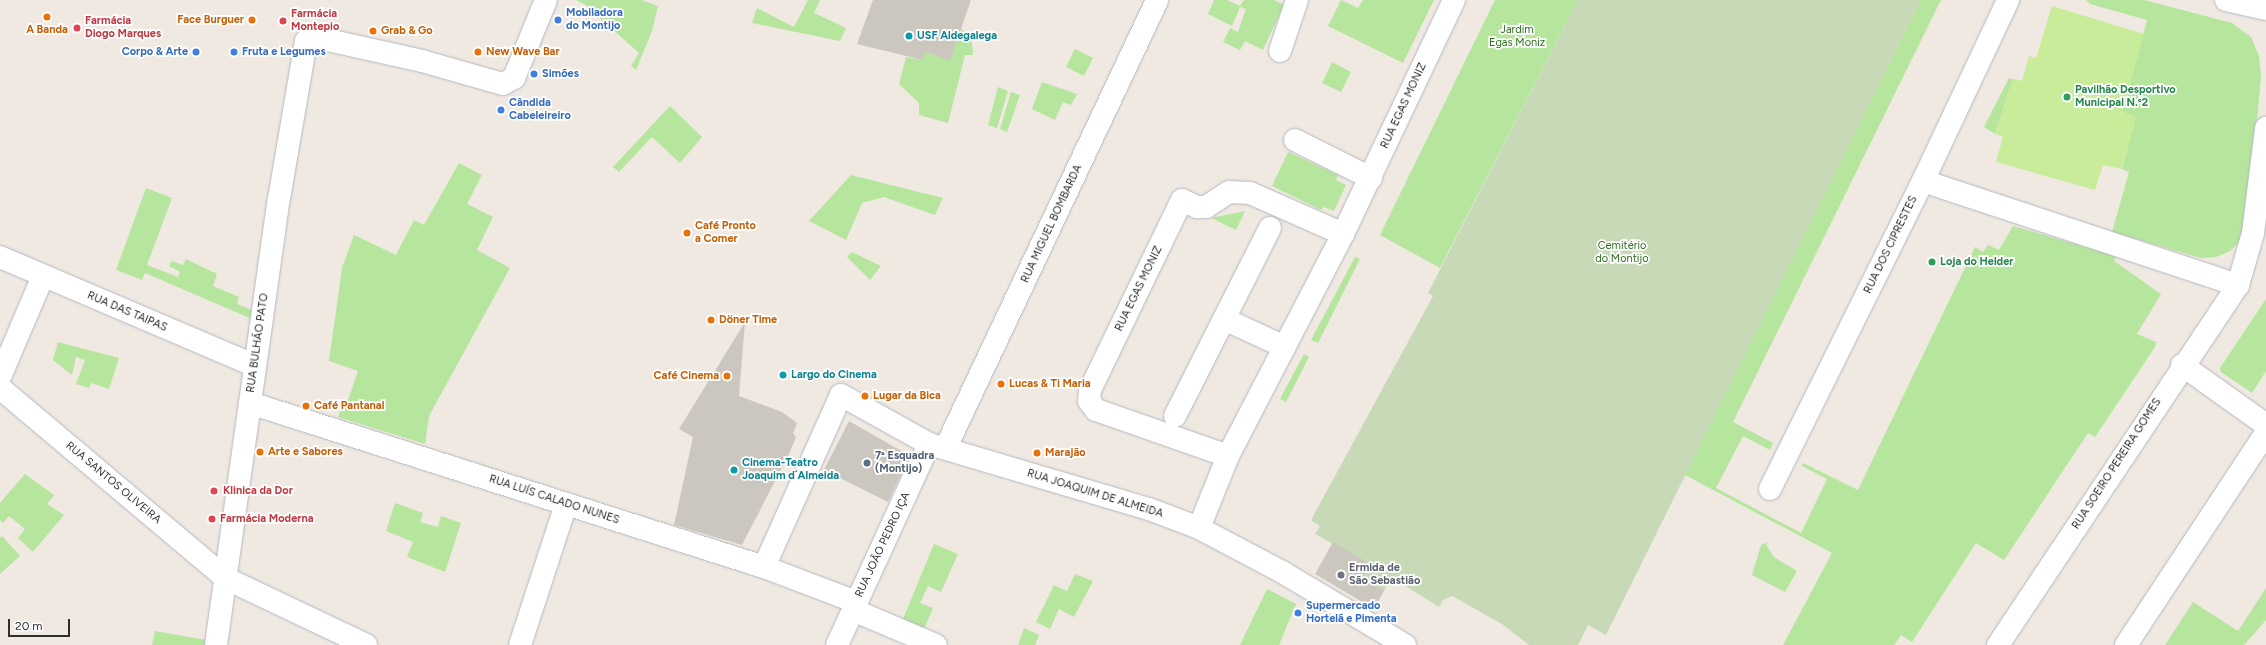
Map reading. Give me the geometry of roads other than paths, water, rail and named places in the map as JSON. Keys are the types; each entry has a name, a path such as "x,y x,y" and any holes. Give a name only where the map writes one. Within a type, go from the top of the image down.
{"street":[{"name":"RUA BULHÃO PATO","path":"216,645 227,579 255,366 306,41 314,37 422,61 503,84 514,78 546,0"},
{"name":"RUA MIGUEL BOMBARDA","path":"937,446 1157,0"},
{"path":"1280,50 1296,0"},
{"name":"RUA EGAS MONIZ","path":"1198,528 1228,456 1371,178 1454,0"},
{"name":"RUA DOS CIPRESTES","path":"1770,489 1923,181 2008,0"},
{"path":"2226,0 2266,9"},
{"name":"RUA SOEIRO PEREIRA GOMES","path":"1998,645 2182,365 2238,285 2253,233 2266,128"},
{"path":"1295,140 1371,178"},
{"path":"1923,181 2238,285"},
{"name":"RUA EGAS MONIZ","path":"1228,456 1096,410 1089,401 1090,390 1182,200 1198,207 1206,207 1229,192 1250,193 1343,234"},
{"path":"1175,416 1270,228"},
{"name":"RUA DAS TAIPAS","path":"0,257 255,366"},
{"path":"0,377 43,276"},
{"path":"1224,319 1285,347"},
{"path":"2182,365 2266,425"},
{"name":"RUA SANTOS OLIVEIRA","path":"0,388 227,579 366,645"},
{"name":"RUA JOAQUIM DE ALMEIDA","path":"764,567 841,395 937,446 1149,509 1198,528 1282,572 1405,645"},
{"name":"RUA LUÍS CALADO NUNES","path":"250,403 764,567 855,606 936,645"},
{"path":"2126,645 2266,433"},
{"name":"RUA JOÃO PEDRO IÇA","path":"837,645 855,606 937,446"},
{"path":"520,645 566,504"}],"place":[{"name":"A Banda","path":"47,17"},
{"name":"Face Burguer","path":"252,20"},
{"name":"Mobiladora do Montijo","path":"558,20"},
{"name":"Farmácia Montepio","path":"283,21"},
{"name":"Farmácia Diogo Marques","path":"77,28"},
{"name":"Grab & Go","path":"373,31"},
{"name":"USF Aldegalega","path":"909,36"},
{"name":"Corpo & Arte","path":"196,52"},
{"name":"Fruta e Legumes","path":"234,52"},
{"name":"New Wave Bar","path":"478,52"},
{"name":"Simões","path":"534,74"},
{"name":"Pavilhão Desportivo Municipal N.º2","path":"2067,97"},
{"name":"Cândida Cabeleireiro","path":"501,110"},
{"name":"Café Pronto a Comer","path":"687,233"},
{"name":"Loja do Helder","path":"1932,262"},
{"name":"Döner Time","path":"711,320"},
{"name":"Largo do Cinema","path":"783,375"},
{"name":"Café Cinema","path":"727,376"},
{"name":"Lucas & Ti Maria","path":"1001,384"},
{"name":"Lugar da Bica","path":"865,396"},
{"name":"Café Pantanal","path":"306,406"},
{"name":"Arte e Sabores","path":"260,452"},
{"name":"Marajão","path":"1037,453"},
{"name":"7ª Esquadra (Montijo)","path":"867,463"},
{"name":"Cinema-Teatro Joaquim d´Almeida","path":"734,470"},
{"name":"Klinica da Dor","path":"214,491"},
{"name":"Farmácia Moderna","path":"212,519"},
{"name":"Ermida de São Sebastião","path":"1341,575"},
{"name":"Supermercado Hortelã e Pimenta","path":"1298,613"}],"park label":[{"name":"Jardim Egas Moniz","path":"1517,37"},
{"name":"Cemitério do Montijo","path":"1622,253"}]}
